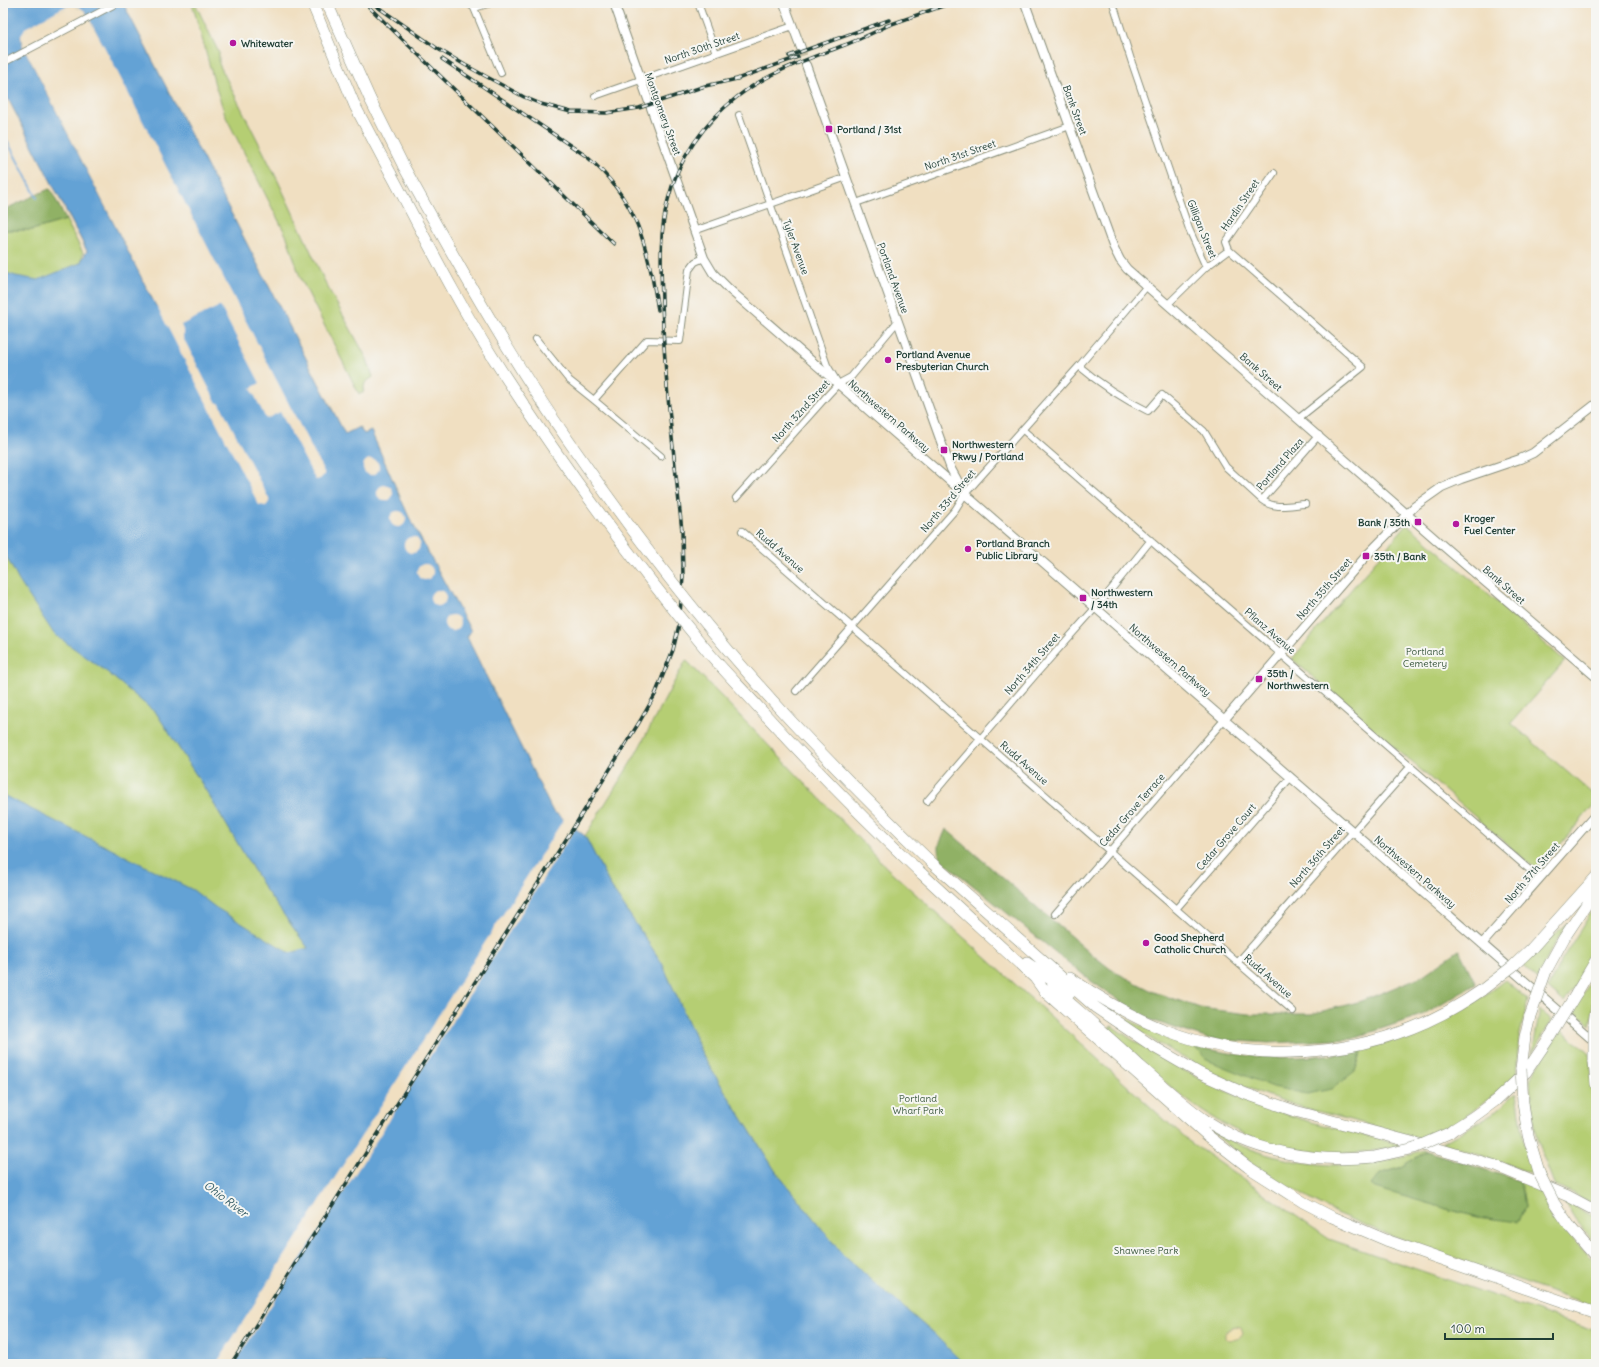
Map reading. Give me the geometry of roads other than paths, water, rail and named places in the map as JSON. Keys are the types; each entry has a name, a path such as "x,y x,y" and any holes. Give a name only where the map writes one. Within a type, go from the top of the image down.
{"highway":[{"path":"312,3 355,106 391,174 468,316 492,356 549,443 620,541 710,654 850,805 1035,978 1045,992 1207,1135 1248,1167 1303,1202 1349,1225 1386,1240 1596,1313"},
{"path":"327,3 404,167 464,275 509,351 570,443 641,542 708,625 791,722 877,810 932,863 1087,1000 1128,1031 1176,1061 1223,1084 1270,1103 1307,1115 1434,1148 1496,1166 1568,1196 1596,1211"},
{"path":"1044,961 1119,1008 1154,1026 1178,1035 1203,1042 1264,1052 1290,1052 1343,1048 1382,1039 1412,1028 1442,1015 1482,990 1514,966 1596,878"},
{"path":"1596,890 1564,938 1546,971 1530,1016 1525,1037 1522,1069 1522,1103 1528,1135 1540,1175 1554,1203 1571,1228 1596,1257"},
{"path":"991,937 1153,1051 1201,1078 1271,1107 1308,1119 1406,1144 1500,1171 1538,1187 1596,1216"},
{"path":"1035,978 1050,986 1181,1101 1205,1120 1222,1130 1259,1146 1297,1156 1336,1159 1374,1157 1414,1148 1449,1133 1495,1101 1526,1072 1551,1035 1596,960"},
{"path":"1596,1008 1594,1024 1594,1061 1596,1084"}],"street":[{"path":"3,63 117,3"},
{"path":"468,3 474,8 501,73"},
{"path":"474,8 491,3"},
{"name":"Montgomery Street","path":"614,3 694,231"},
{"path":"698,3 716,53"},
{"path":"784,3 801,48"},
{"name":"Bank Street","path":"1025,3 1113,246 1120,260 1127,269 1596,677"},
{"name":"Gilligan Street","path":"1113,3 1189,229 1206,267 1229,250 1363,367 1299,418"},
{"name":"North 30th Street","path":"595,96 793,26"},
{"name":"Portland Avenue","path":"806,65 951,469 965,494"},
{"name":"Tyler Avenue","path":"739,115 827,365 838,384"},
{"name":"North 31st Street","path":"856,203 1070,126"},
{"name":"Hardin Street","path":"1229,250 1226,242 1274,172"},
{"path":"694,231 847,177"},
{"name":"Northwestern Parkway","path":"694,231 704,258 713,273 730,290 1596,1043"},
{"path":"594,400 647,340 680,341 689,270 695,262 704,258"},
{"path":"1168,304 1206,267"},
{"name":"North 33rd Street","path":"796,691 955,510 965,494 1079,366 1147,286"},
{"name":"North 32nd Street","path":"736,498 838,384 851,377 898,321"},
{"path":"536,339 569,380 661,456"},
{"name":"Portland Plaza","path":"1079,366 1095,380 1130,402 1148,411 1162,395 1204,431 1226,467 1262,500 1319,436"},
{"name":"North 35th Street","path":"1224,720 1366,556 1407,513 1422,500 1442,487 1520,459 1533,452 1596,404"},
{"name":"Pflanz Avenue","path":"1023,430 1540,878"},
{"path":"1262,500 1279,507 1305,504"},
{"name":"Rudd Avenue","path":"742,531 1293,1011"},
{"name":"North 34th Street","path":"926,801 1096,608 1150,540"},
{"name":"Cedar Grove Terrace","path":"1055,914 1224,720"},
{"name":"North 36th Street","path":"1238,962 1411,766"},
{"name":"Cedar Grove Court","path":"1176,909 1291,778"},
{"name":"North 37th Street","path":"1482,944 1596,814"}],"water":[{"name":"Ohio River","path":"3,3 123,3 345,434 359,427 364,434 371,431 409,517 471,631 467,637 553,812 585,836 611,887 662,963 704,1058 776,1172 843,1255 934,1334 964,1364 3,1364 3,795 193,890 215,907 290,953 308,948 265,889 202,784 157,714 107,672 54,634 19,581 3,550 3,272 38,280 80,263 87,251 3,89","holes":["72,5 85,11 217,266 207,280 156,306 22,44 21,36 30,26"]}],"waterway":[{"path":"3,133 37,198"}],"tunnel":[{"path":"801,48 806,65"}],"railway":[{"path":"372,3 438,49 465,65 524,97 541,104 571,112 606,113 639,108 705,86 737,79 798,57"},
{"path":"886,26 951,3"},
{"path":"369,7 614,244"},
{"path":"789,56 889,20"},
{"path":"231,1364 640,721 655,695 673,650 679,625 683,577 682,531 665,358 661,262 665,212 672,185 678,170 703,130 725,107 749,88 788,67 855,41 891,24"},
{"path":"442,59 586,156 603,172 629,207 637,225 650,265 658,310"}],"place":[{"name":"Whitewater","path":"233,43"},
{"name":"Portland / 31st","path":"829,129"},
{"name":"Portland Avenue Presbyterian Church","path":"888,360"},
{"name":"Northwestern Pkwy / Portland","path":"944,450"},
{"name":"Bank / 35th","path":"1418,522"},
{"name":"Kroger Fuel Center","path":"1456,524"},
{"name":"Portland Branch Public Library","path":"968,549"},
{"name":"35th / Bank","path":"1366,556"},
{"name":"Northwestern / 34th","path":"1083,598"},
{"name":"35th / Northwestern","path":"1259,679"},
{"name":"Good Shepherd Catholic Church","path":"1146,943"}],"park label":[{"name":"Portland Cemetery","path":"1425,656"},
{"name":"Portland Wharf Park","path":"918,1104"},
{"name":"Shawnee Park","path":"1146,1250"}]}
